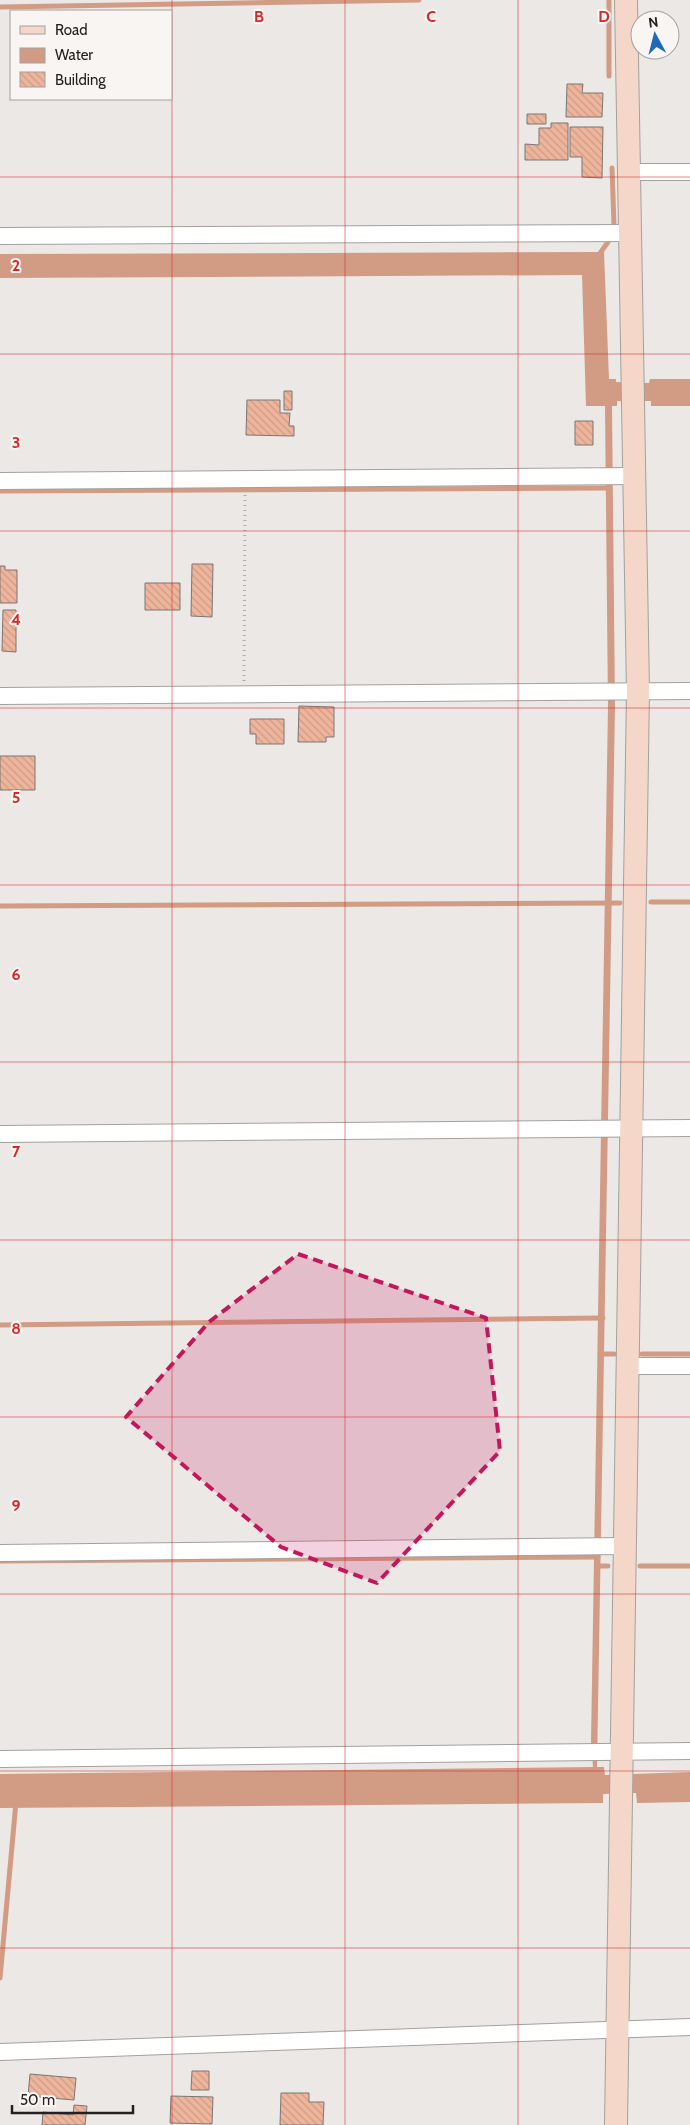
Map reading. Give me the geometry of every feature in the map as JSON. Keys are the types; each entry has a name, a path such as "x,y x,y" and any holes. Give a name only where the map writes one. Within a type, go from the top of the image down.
{"street":[{"path":"616,2125 620,1798 608,1757 615,1546 627,1366 614,1128 621,691 618,476 634,403 626,0"},
{"path":"630,172 690,172"},
{"path":"0,236 631,233"},
{"path":"0,480 618,476"},
{"path":"0,696 690,691"},
{"path":"0,1134 690,1128"},
{"path":"627,1366 690,1366"},
{"path":"0,1553 615,1546"},
{"path":"0,1759 608,1757 690,1752"},
{"path":"0,2052 690,2027"}],"path":[{"path":"244,694 245,498"}],"highlighted area":[{"path":"298,1254 486,1318 500,1451 377,1583 281,1547 126,1417 209,1322"}],"water":[{"path":"604,252 609,379 616,379 616,382 649,383 650,379 690,379 690,406 651,406 651,401 617,401 617,406 612,406 615,706 597,1767 604,1767 605,1775 690,1772 690,1802 637,1803 636,1793 603,1794 603,1803 0,1808 0,1774 593,1767 591,1742 608,706 605,406 586,406 582,275 0,278 0,254"}],"building":[{"path":"567,84 583,84 582,93 603,93 602,117 566,117"},
{"path":"527,114 546,114 546,124 527,124"},
{"path":"551,123 568,123 568,160 525,160 525,144 539,145 539,128 551,128"},
{"path":"570,127 603,127 602,178 582,177 582,157 570,157"},
{"path":"284,391 292,391 292,410 284,410"},
{"path":"247,400 280,400 280,413 290,413 289,426 294,426 294,436 246,435"},
{"path":"575,421 593,421 593,445 575,445"},
{"path":"192,564 213,564 212,617 191,616"},
{"path":"0,566 5,566 5,570 17,570 17,603 0,603"},
{"path":"145,583 180,583 180,610 145,610"},
{"path":"3,610 16,610 16,652 2,651"},
{"path":"299,706 334,707 334,737 326,737 326,742 298,742"},
{"path":"250,719 284,719 284,744 256,744 256,734 250,734"},
{"path":"0,756 35,756 35,790 0,790"},
{"path":"192,2071 209,2071 209,2090 191,2090"},
{"path":"30,2074 76,2078 74,2100 28,2096"},
{"path":"281,2093 309,2093 309,2102 324,2102 323,2125 280,2125"},
{"path":"171,2096 213,2097 212,2124 170,2123"},
{"path":"74,2105 87,2106 85,2125 42,2125 43,2112 73,2115"}],"waterway":[{"path":"0,7 419,0"},
{"path":"609,0 609,76"},
{"path":"612,168 614,225"},
{"path":"598,256 608,242"},
{"path":"0,491 610,488"},
{"path":"651,902 690,902"},
{"path":"0,906 620,903"},
{"path":"0,1325 603,1318"},
{"path":"601,1354 614,1354"},
{"path":"642,1354 690,1354"},
{"path":"0,1561 598,1557"},
{"path":"598,1566 608,1566"},
{"path":"640,1566 690,1566"},
{"path":"0,1978 16,1802"}]}
